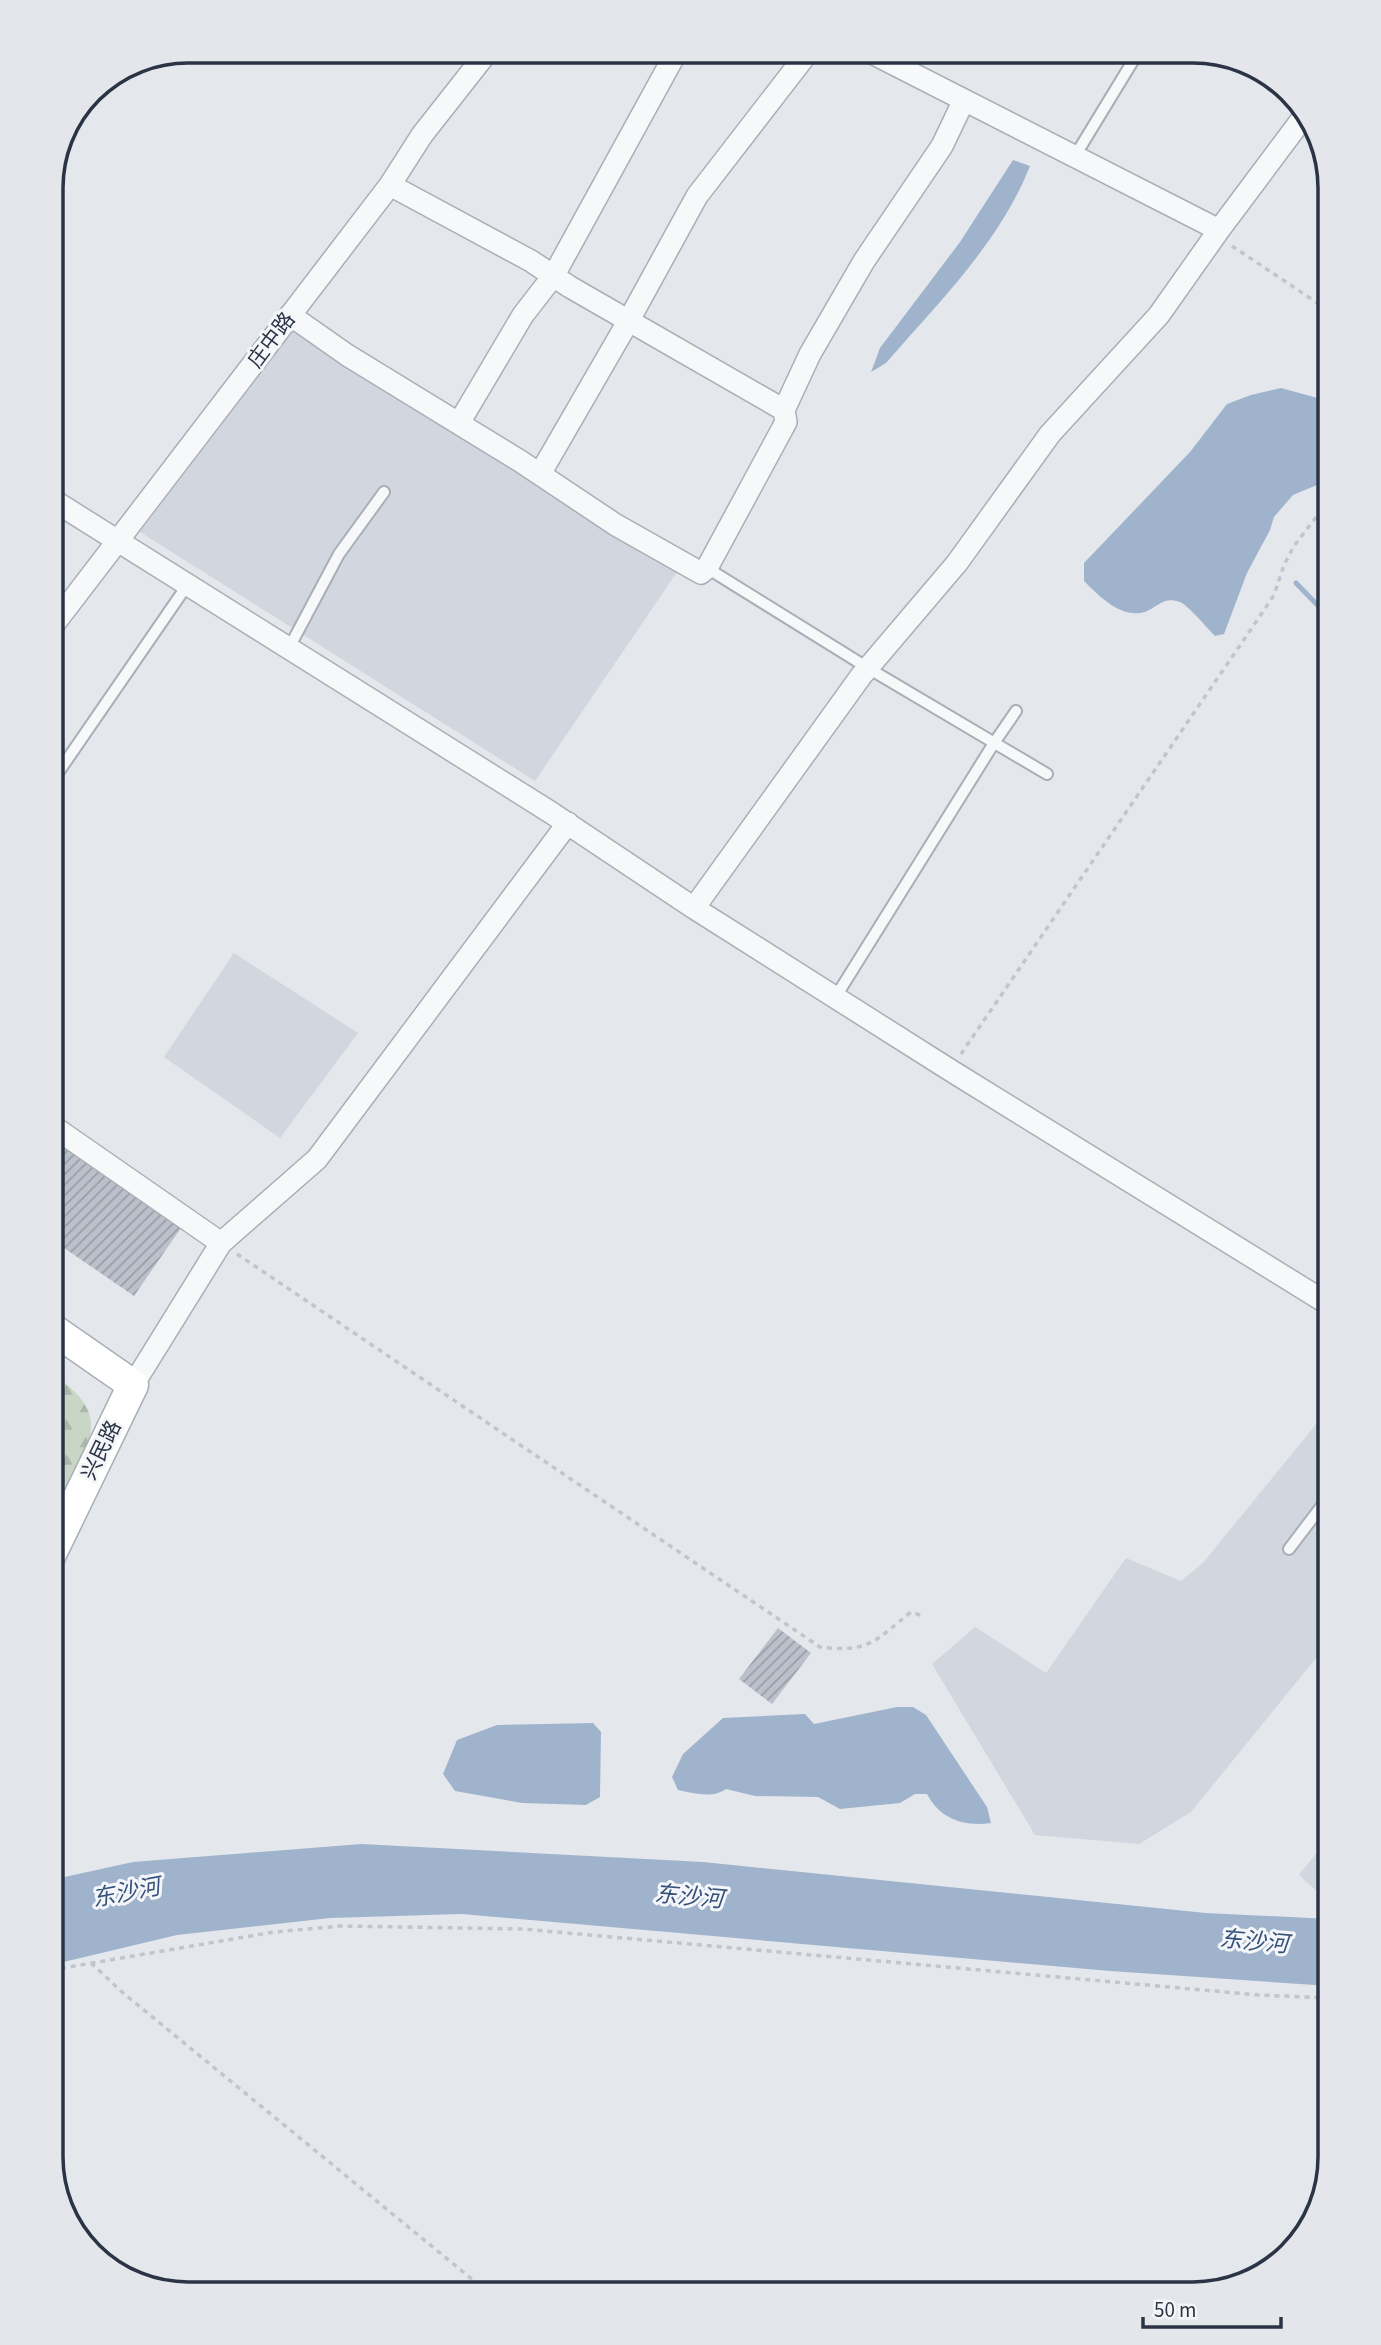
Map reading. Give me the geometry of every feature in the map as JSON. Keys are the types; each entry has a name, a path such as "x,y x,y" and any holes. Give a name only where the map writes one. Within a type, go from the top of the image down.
{"street":[{"name":"庄中路","path":"63,612 390,185 422,135 479,63"},
{"path":"459,423 523,315 554,275 670,63"},
{"path":"540,474 697,196 800,63"},
{"path":"892,63 1075,156 1217,233"},
{"path":"290,315 347,355 540,474 616,525 701,573 707,568 786,422 783,410 810,354 850,284 942,146 964,100"},
{"path":"694,908 868,668 957,562 1050,434 1159,316 1299,123"},
{"path":"390,185 554,275 570,287 783,410"},
{"path":"63,506 568,824 835,998 1318,1298"},
{"path":"63,1336 133,1385 221,1243 317,1159 568,824"},
{"path":"63,1133 221,1243"},
{"name":"兴民路","path":"63,1529 133,1385"}],"lane":[{"path":"1075,156 1132,63"},
{"path":"289,648 339,554 384,492"},
{"path":"707,568 1047,774"},
{"path":"63,766 188,584"},
{"path":"835,998 1016,711"},
{"path":"1289,1549 1318,1511"}],"path":[{"path":"1217,233 1318,303"},
{"path":"950,1070 1260,617 1274,595 1294,546 1318,515"},
{"path":"221,1243 820,1647 844,1650 872,1644 911,1612 923,1616"},
{"path":"63,1968 274,1932 341,1926 523,1929 1258,1995 1318,1998"},
{"path":"91,1963 122,1992 475,2282"}],"shaded area":[{"path":"295,328 350,366 677,572 535,781 140,532"},
{"path":"234,953 358,1033 280,1138 164,1057"},
{"path":"1318,1422 1318,1656 1191,1812 1139,1844 1035,1835 932,1664 975,1627 1046,1673 1126,1558 1181,1581 1203,1563"},
{"path":"1318,1851 1318,1892 1299,1875"}],"green space":[{"path":"63,1382 87,1407 91,1423 87,1448 63,1506"}],"water":[{"path":"1013,160 1030,166 1017,194 985,246 886,363 871,372 880,348 960,242"},
{"path":"1281,388 1318,398 1318,481 1317,485 1293,495 1274,517 1247,573 1224,634 1215,636 1180,602 1165,601 1145,612 1136,613 1111,605 1084,581 1084,563 1190,452 1227,404"},
{"path":"897,1707 913,1707 926,1715 987,1807 991,1823 971,1824 954,1819 939,1810 927,1794 915,1794 900,1803 840,1809 818,1797 755,1796 726,1789 709,1795 690,1793 678,1790 672,1777 683,1754 723,1718 805,1714 814,1724"},
{"path":"593,1723 601,1732 600,1797 586,1805 522,1803 455,1791 443,1774 457,1740 497,1725"},
{"name":"东沙河","path":"361,1844 703,1862 1206,1913 1318,1918 1318,1985 1110,1971 462,1914 330,1918 177,1935 63,1962 63,1877 133,1862"}],"building":[{"path":"63,1141 183,1225 134,1296 63,1247"},
{"path":"778,1628 811,1653 772,1704 739,1679"}],"waterway":[{"path":"1296,583 1318,606"}]}
